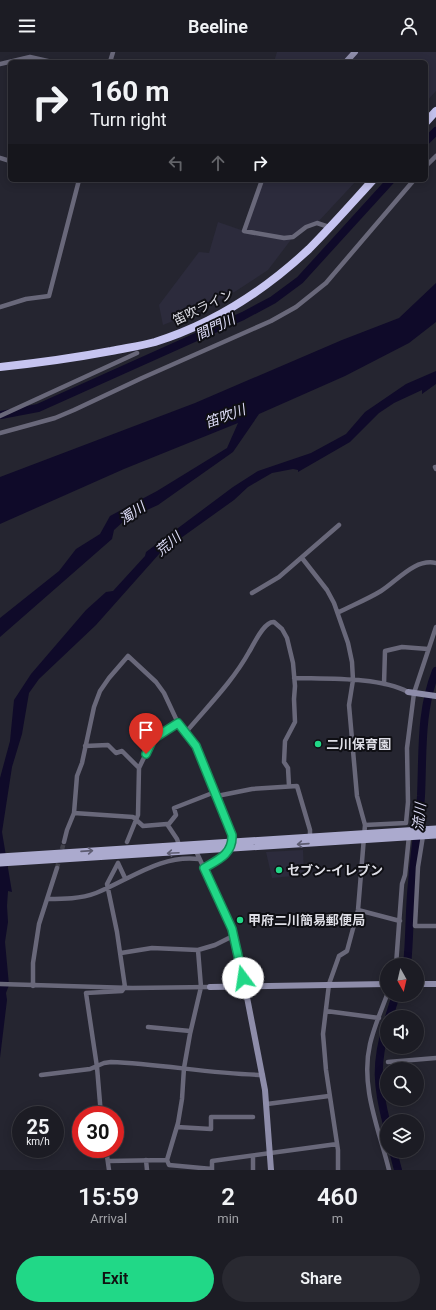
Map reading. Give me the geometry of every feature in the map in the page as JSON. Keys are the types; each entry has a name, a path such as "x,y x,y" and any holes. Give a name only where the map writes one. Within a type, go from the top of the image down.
{"highway":[{"path":"428,120 436,111"},
{"name":"笛吹ライン","path":"0,367 86,356 140,346 170,336 237,305 255,293 309,248 371,182"}],"main road":[{"path":"421,834 436,829"},
{"path":"0,857 47,857 196,851 364,837 410,834 436,835"},
{"path":"0,863 47,857 232,841 310,837 364,837"}],"street":[{"path":"348,60 355,52"},
{"path":"17,60 30,57 43,60"},
{"path":"428,164 436,156"},
{"path":"0,308 26,299 49,296 78,182"},
{"path":"261,182 244,231 284,238 293,237 306,227 317,223 329,227"},
{"path":"0,433 55,418 74,410 271,321 296,307 326,283 412,182"},
{"path":"0,416 137,354"},
{"path":"252,593 279,577 339,525"},
{"path":"302,558 327,590 339,612 350,651 352,680 349,705 357,796 365,825 358,910 347,951 339,956 329,984 323,1043 329,1096 337,1144 338,1170"},
{"path":"339,612 382,590 413,568 424,563 436,563"},
{"path":"186,732 223,689 241,665 253,643 271,622 279,626 287,638 293,663 294,678 295,722 284,741 284,762 288,768 289,786"},
{"path":"365,825 406,822 408,802 408,748 414,693 436,627"},
{"path":"384,684 385,651 395,647 428,649"},
{"path":"64,842 74,813 77,776 82,763 94,707 100,691 128,656 156,682 164,693 178,723 196,746 231,832 232,841 225,856 204,868"},
{"path":"294,678 352,680 384,684 414,693 435,696"},
{"path":"127,842 138,814 140,768 153,739 178,723"},
{"path":"85,746 108,745 116,753 122,751 140,768"},
{"path":"74,813 129,816 143,826 168,825 176,815 174,808 216,794 252,789 297,786 310,830 310,837"},
{"path":"168,825 177,839 178,845"},
{"path":"397,958 402,884 405,875 410,834"},
{"path":"421,834 415,926 436,926"},
{"path":"196,851 232,929 263,1075 267,1104 271,1170"},
{"path":"47,899 77,898 108,887 155,865 199,859"},
{"path":"125,878 118,863 107,884 121,953 125,987"},
{"path":"31,985 39,924 56,868"},
{"path":"358,910 400,921"},
{"path":"121,953 152,948 198,950 215,945 233,936"},
{"path":"198,950 201,987 190,1031 184,1068 182,1099 177,1127 167,1160 169,1165 212,1170 212,1161 337,1144"},
{"path":"0,984 125,987 245,987 380,984"},
{"path":"424,984 436,984"},
{"path":"100,1106 97,1067 86,993 122,991 125,987"},
{"path":"385,1002 368,1055 368,1088 389,1170"},
{"path":"326,1011 379,1018"},
{"path":"148,1027 190,1031"},
{"path":"388,1062 436,1058"},
{"path":"41,1075 97,1067 104,1063 112,1062 184,1068 222,1074 263,1075"},
{"path":"267,1104 329,1096"},
{"path":"177,1127 211,1129 211,1117 253,1117"},
{"path":"253,1156 253,1170"},
{"path":"108,1158 109,1170"},
{"path":"146,1160 147,1170"},
{"path":"108,1161 167,1160"}],"shaded area":[{"path":"277,52 436,52 436,91 428,100 428,60 275,60"},
{"path":"261,182 355,182 317,223 293,237 268,270 236,291 198,311 163,325 159,305 199,252 209,253 218,222 244,231"},
{"path":"303,850 304,875 272,878 266,852"}],"water":[{"path":"436,283 436,322 409,343 345,376 259,414 233,452 158,505 125,520 114,530 112,539 0,637 0,618 59,571 76,549 100,534 110,516 157,491 227,448 238,423 124,469 0,524 0,477 195,403 342,340 399,318"},
{"name":"荒川","path":"436,371 436,384 422,394 422,390 394,403 379,413 350,442 298,472 298,470 293,469 272,473 248,487 234,500 160,553 96,625 39,679 29,693 22,734 12,767 2,832 12,892 8,891 8,922 5,942 9,985 6,993 7,1000 0,1058 0,778 10,741 14,700 31,674 86,610 106,592 113,591 145,556 146,552 233,487 258,471 311,453 346,434 365,412 406,384"}],"waterway":[{"name":"間門川","path":"428,139 436,131"},
{"name":"間門川","path":"1,415 38,408 243,316 273,300 300,280 389,182"},
{"name":"流川","path":"408,958 411,893 421,796 423,732 427,701 436,671"},
{"name":"流川","path":"391,1010 394,1002"},
{"name":"流川","path":"380,1054 379,1086 385,1114"},
{"name":"流川","path":"395,1158 398,1170"}],"tunnel":[{"path":"57,868 64,842"}],"place":[{"name":"二川保育園","path":"318,744"},
{"name":"セブン-イレブン","path":"279,870"},
{"name":"甲府二川簡易郵便局","path":"240,920"}],"route":[{"path":"146,754 153,739 158,734 178,723 196,746 232,835 232,841 225,856 204,868 232,929 243,978"}],"water label":[{"name":"笛吹川","path":"225,416"},
{"name":"濁川","path":"132,513"}]}
